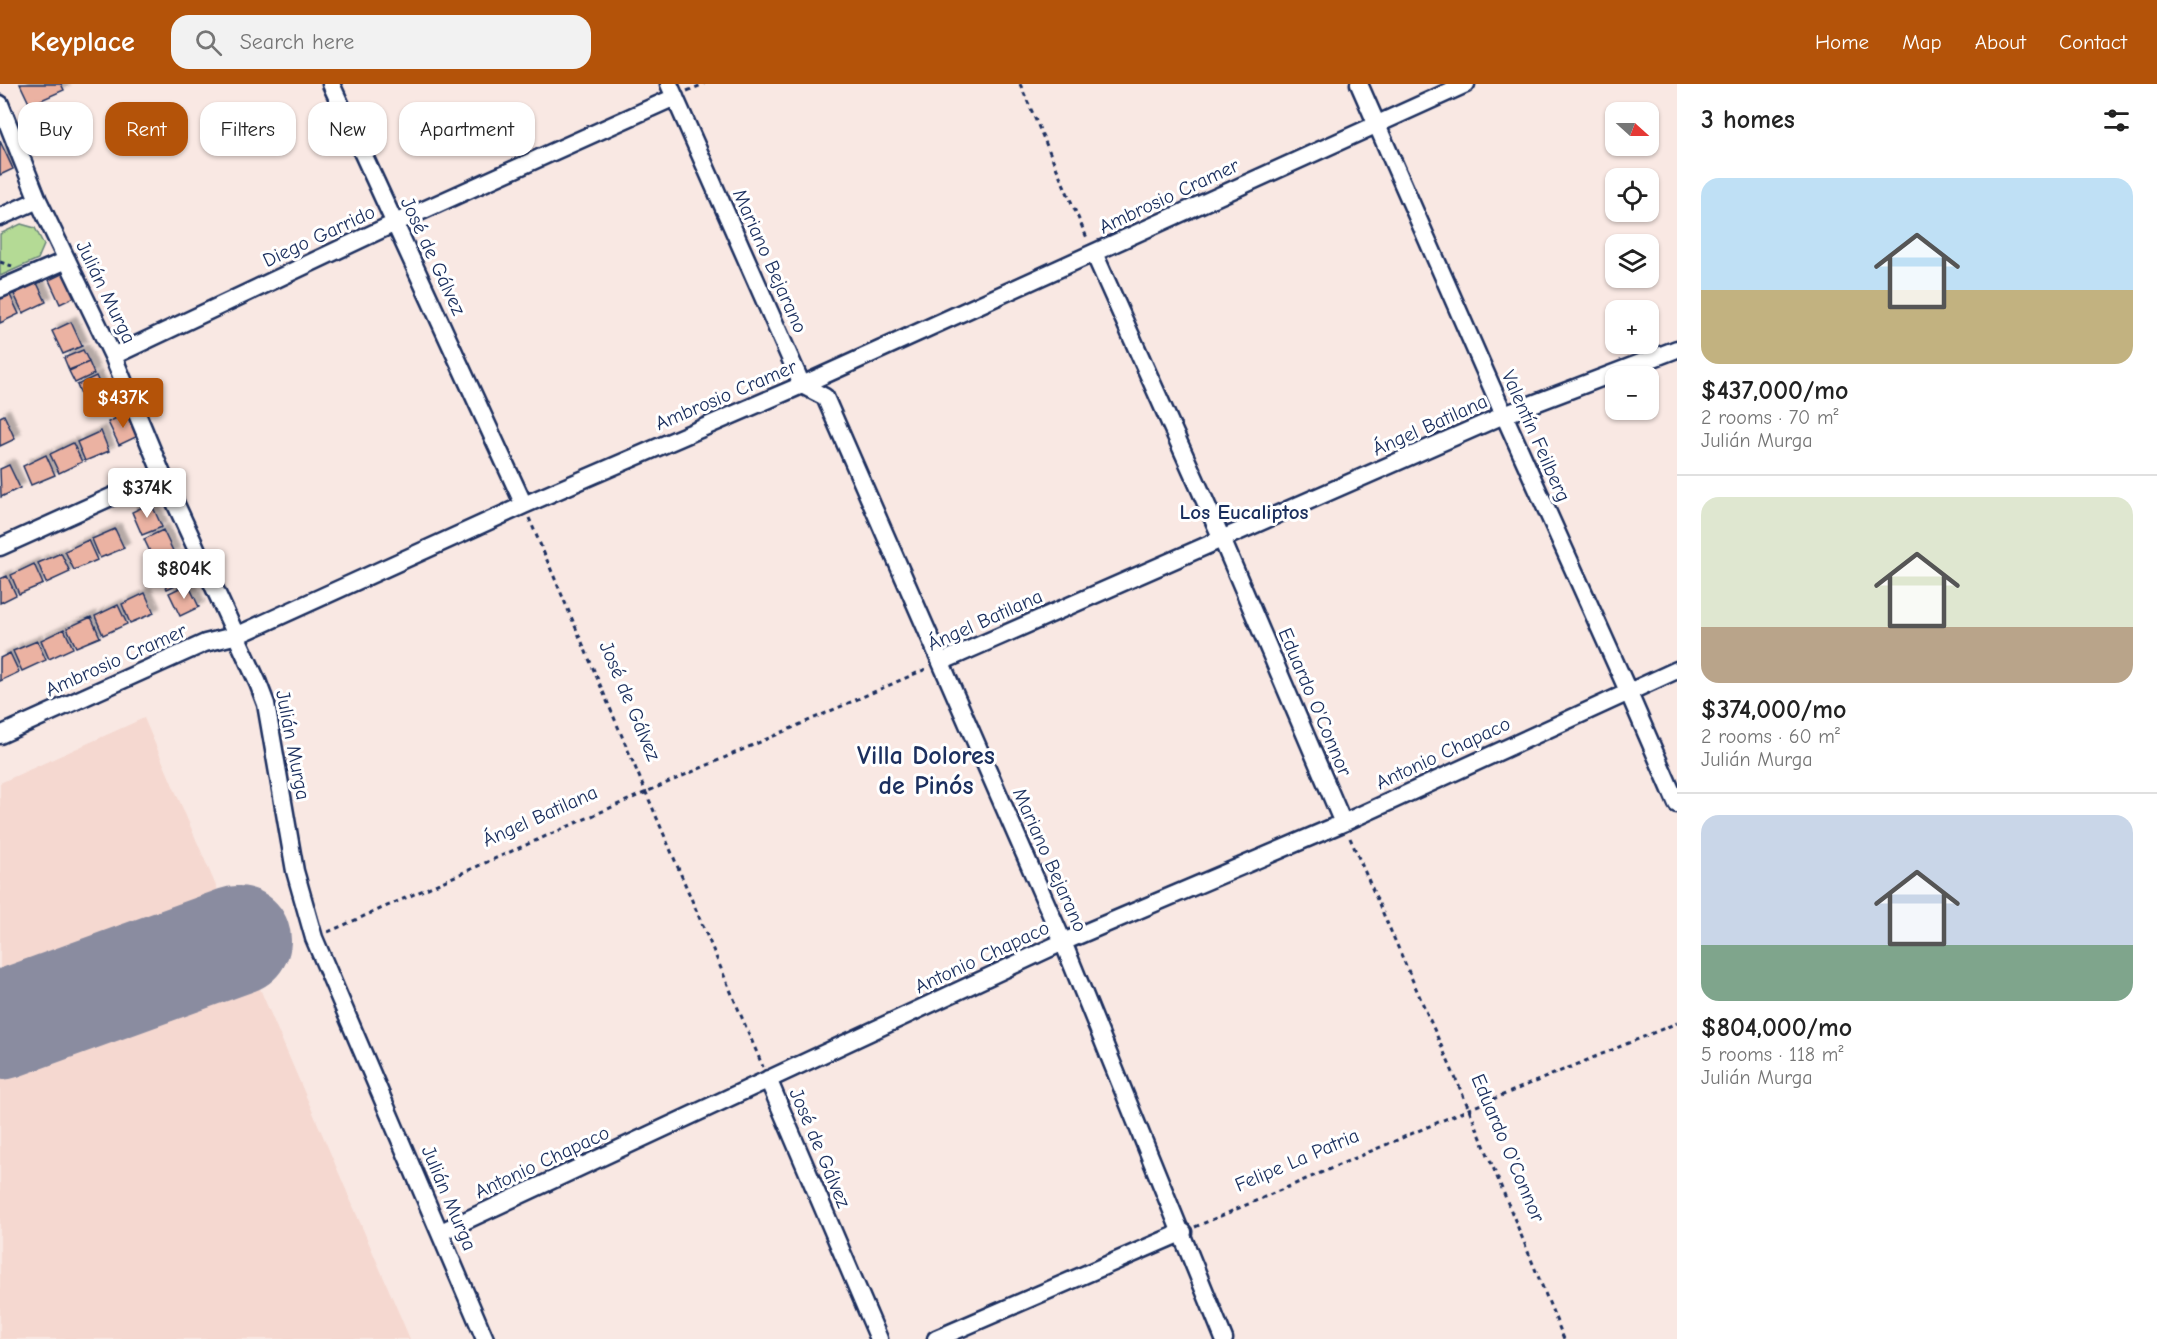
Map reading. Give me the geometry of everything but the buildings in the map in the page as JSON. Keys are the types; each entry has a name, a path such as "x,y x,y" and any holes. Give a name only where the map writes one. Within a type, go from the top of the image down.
{"street":[{"name":"José de Gálvez","path":"331,84 524,505"},
{"name":"Valentín Feilberg","path":"1359,84 1677,804"},
{"name":"Ambrosio Cramer","path":"0,735 205,643 238,635 524,505 802,385 1466,84"},
{"name":"Diego Garrido","path":"113,356 672,90"},
{"name":"Mariano Bejarano","path":"672,90 802,385 825,398 1064,942 1183,1232 1224,1339"},
{"name":"Julián Murga","path":"0,104 38,200 113,356 162,474 238,635 266,704 295,871 314,938 485,1339"},
{"path":"0,217 38,200"},
{"name":"Eduardo O'Connor","path":"1094,253 1222,538 1343,823"},
{"path":"0,290 67,260"},
{"name":"Ángel Batilana","path":"941,662 1504,415 1677,349"},
{"path":"0,547 162,474"},
{"name":"Antonio Chapaco","path":"441,1232 1064,942 1343,823 1677,670"},
{"name":"José de Gálvez","path":"768,1079 879,1339"},
{"path":"936,1339 1183,1232"}],"path":[{"path":"1020,84 1094,253"},
{"name":"José de Gálvez","path":"524,505 768,1079"},
{"name":"Ángel Batilana","path":"314,938 941,662"},
{"name":"Eduardo O'Connor","path":"1343,823 1469,1109 1564,1339"},
{"name":"Felipe La Patria","path":"1183,1232 1469,1109 1677,1023"}],"shaded area":[{"path":"144,718 410,1339 0,1339 0,783"}],"green space":[{"path":"21,224 35,228 44,245 38,259 0,276 0,234"}],"runway":[{"path":"0,1026 237,940"}],"district":[{"name":"Los Eucaliptos","path":"1244,512"},
{"name":"Villa Dolores de Pinós","path":"926,771"}]}
